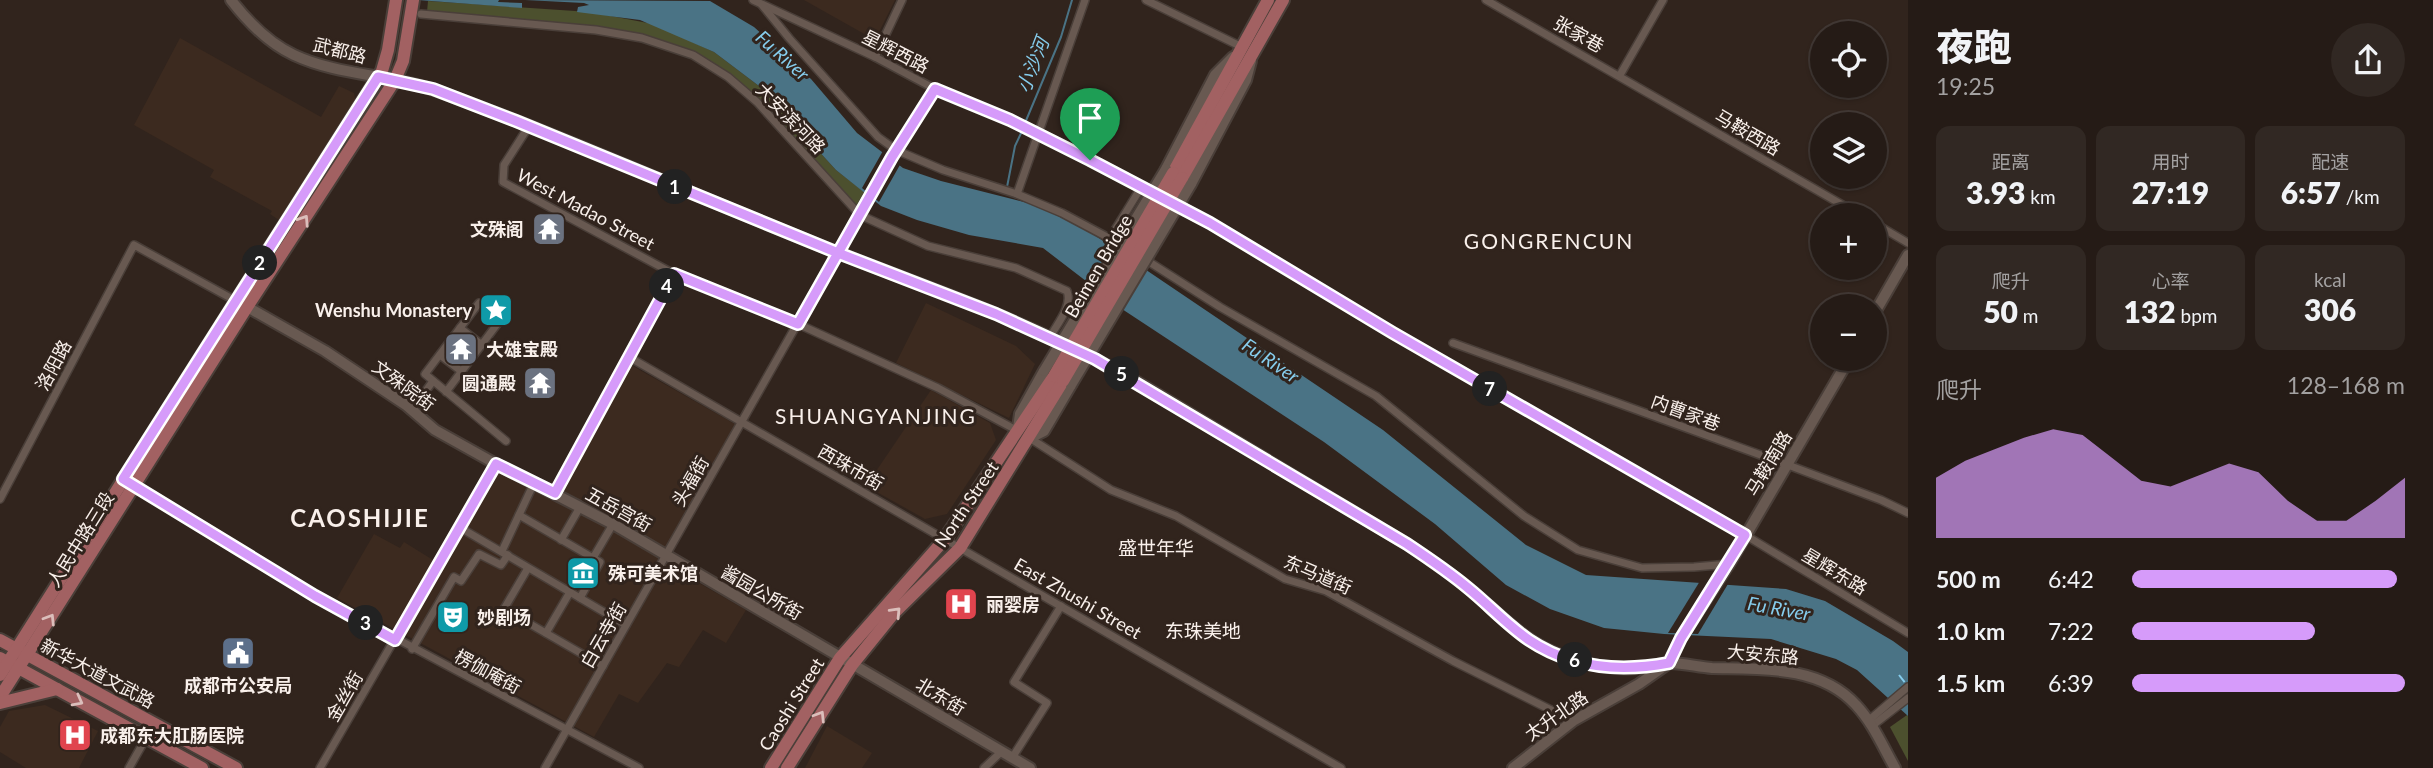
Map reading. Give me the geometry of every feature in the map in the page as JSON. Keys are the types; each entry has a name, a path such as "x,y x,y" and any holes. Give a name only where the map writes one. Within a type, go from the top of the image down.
{"main road":[{"name":"人民中路三段","path":"0,675 22,652 242,304 384,67 396,0"},
{"name":"人民中路三段","path":"242,304 395,80 403,61 413,0"},
{"path":"1248,51 1268,0"},
{"path":"1248,51 1283,0"},
{"name":"Beimen Bridge","path":"1058,378 1178,176 1248,51"},
{"name":"North Street","path":"840,658 928,561 1017,431 1058,378"},
{"name":"North Street","path":"852,664 894,613 960,548 1030,438 1058,378"},
{"name":"新华大道文武路","path":"0,640 236,768"},
{"name":"Caoshi Street","path":"771,768 840,658"},
{"name":"人民中路三段","path":"0,697 9,663"},
{"name":"新华大道文武路","path":"9,663 202,768"},
{"name":"Caoshi Street","path":"787,768 852,664"},
{"path":"0,703 57,689"}],"street":[{"name":"武都路","path":"231,0 259,32 290,54 313,64 433,89 1050,337"},
{"path":"875,57 902,0"},
{"path":"1014,193 1085,0"},
{"path":"1058,378 1178,176 1246,80 1248,51 1146,0"},
{"name":"张家巷","path":"1486,0 1620,75"},
{"path":"1620,75 1663,0"},
{"path":"757,2 894,154 1014,193 1062,213 1110,238 1220,307 1376,396 1524,516 1578,550 1642,568 1729,564"},
{"name":"星辉西路","path":"757,2 875,57 935,89 1035,132 1176,205"},
{"name":"大安滨河路","path":"421,14 596,30 642,37 693,55 727,77 757,102 860,215 928,246 1016,268 1067,291 1070,297 1068,305 1050,337"},
{"name":"马鞍西路","path":"1620,75 1839,203"},
{"name":"头福街","path":"666,556 894,154 935,89"},
{"name":"West Madao Street","path":"529,126 504,165 503,182 674,274 798,324 938,388 1017,431"},
{"path":"1110,238 1142,186"},
{"name":"星辉东路","path":"1176,205 1745,535 1908,633"},
{"path":"1887,231 1908,243"},
{"name":"洛阳路","path":"0,499 134,245 242,304"},
{"path":"1886,294 1908,255"},
{"path":"555,493 674,274"},
{"path":"446,392 501,319 479,303 425,374 433,382 506,441"},
{"name":"文殊院街","path":"242,304 325,351 412,410 435,429 496,464 555,493"},
{"path":"460,328 482,345"},
{"name":"大安东路","path":"1050,337 1128,376 1407,544 1451,574 1516,631 1545,650 1609,668 1639,668 1669,663 1709,668 1797,672 1832,685 1855,703 1895,768"},
{"name":"内曹家巷","path":"1452,343 1788,465 1908,513"},
{"path":"440,355 461,371"},
{"name":"西珠市街","path":"629,357 944,539"},
{"name":"马鞍南路","path":"1681,638 1729,564 1842,371"},
{"path":"412,410 433,382"},
{"name":"东马道街","path":"1017,431 1111,489 1176,516 1285,579 1326,591 1453,661 1573,721"},
{"name":"金丝街","path":"320,768 496,464"},
{"name":"楞伽庵街","path":"129,482 315,596 639,768"},
{"path":"412,649 454,577 461,581 479,554 501,565 534,483"},
{"name":"五岳宫街","path":"555,493 666,556"},
{"path":"561,540 580,507"},
{"path":"519,515 600,562 580,598"},
{"path":"593,558 613,524"},
{"path":"459,527 626,625"},
{"name":"East Zhushi Street","path":"944,539 1341,768"},
{"name":"白云寺街","path":"545,768 666,556"},
{"name":"酱园公所街","path":"666,556 840,658"},
{"path":"528,568 504,609 603,666"},
{"path":"547,633 570,592"},
{"path":"1012,758 1047,703 1014,682 1060,606"},
{"name":"太升北路","path":"1516,767 1573,721 1639,684 1669,663 1681,638"},
{"name":"北东街","path":"840,658 1025,767"},
{"path":"1870,724 1908,687"},
{"path":"1886,711 1908,698"},
{"path":"129,768 146,737"},
{"path":"984,768 1000,752"}],"shaded area":[{"path":"804,0 895,0 875,40"},
{"path":"180,38 321,117 339,86 354,93 356,103 279,220 270,214 272,211 210,177 214,170 134,125"},
{"path":"926,303 1016,346 1035,364 1009,418 896,363"},
{"path":"631,365 735,424 659,560 746,610 726,643 703,630 679,667 667,663 638,703 619,694 594,737 337,598 374,534 400,548 404,542 433,560 487,466 555,502"},
{"path":"931,390 990,423 996,440 947,514 925,519 866,486"},
{"path":"45,705 98,731 79,768 26,768 0,752 0,727 9,711"},
{"path":"827,726 872,753 862,768 805,768"}],"green space":[{"path":"428,1 590,12 653,24 714,52 759,86 836,170 864,192 856,206 727,75 651,38 427,12"},
{"path":"1908,716 1908,761 1890,727"}],"water":[{"path":"418,0 499,0 498,2 522,3 522,8"},
{"name":"Fu River","path":"525,0 710,1 754,27 811,79 857,133 903,168 941,181 1032,204 1084,228 1383,430 1526,545 1586,575 1786,589 1825,601 1893,641 1908,652 1908,716 1857,670 1836,659 1771,639 1604,628 1550,609 1506,585 1435,524 1324,442 1125,311 1043,248 969,235 881,206 836,170 759,86 714,52 640,20 577,12 578,7 589,5 584,3"}],"pier":[{"path":"884,149 901,163 879,202 862,188"},
{"path":"1700,581 1728,584 1698,634 1668,633"}],"waterway":[{"name":"小沙河","path":"1025,123 1061,37 1072,0"},
{"name":"小沙河","path":"1007,187 1015,146 1023,129"}],"ferry route":[{"path":"1899,675 1907,685"}],"place":[{"name":"文殊阁","path":"549,229"},
{"name":"Wenshu Monastery","path":"496,310"},
{"name":"大雄宝殿","path":"461,349"},
{"name":"圆通殿","path":"540,383"},
{"name":"殊可美术馆","path":"583,573"},
{"name":"丽婴房","path":"961,604"},
{"name":"妙剧场","path":"453,617"},
{"name":"成都市公安局","path":"238,653"},
{"name":"成都东大肛肠医院","path":"75,735"}],"district":[{"name":"GONGRENCUN","path":"1549,240"},
{"name":"SHUANGYANJING","path":"876,415"},
{"name":"CAOSHIJIE","path":"360,517"},
{"name":"盛世年华","path":"1156,547"},
{"name":"东珠美地","path":"1203,630"}],"route":[{"path":"1090,160 1010,120 935,89 892,157 838,253 433,89 378,77 123,479 315,596 395,640 496,464 555,493 674,274 798,324 838,253 996,314 1128,376 1407,544 1451,574 1516,631 1545,650 1609,668 1639,668 1669,663 1681,638 1745,535 1393,333 1210,223 1090,160"}]}
